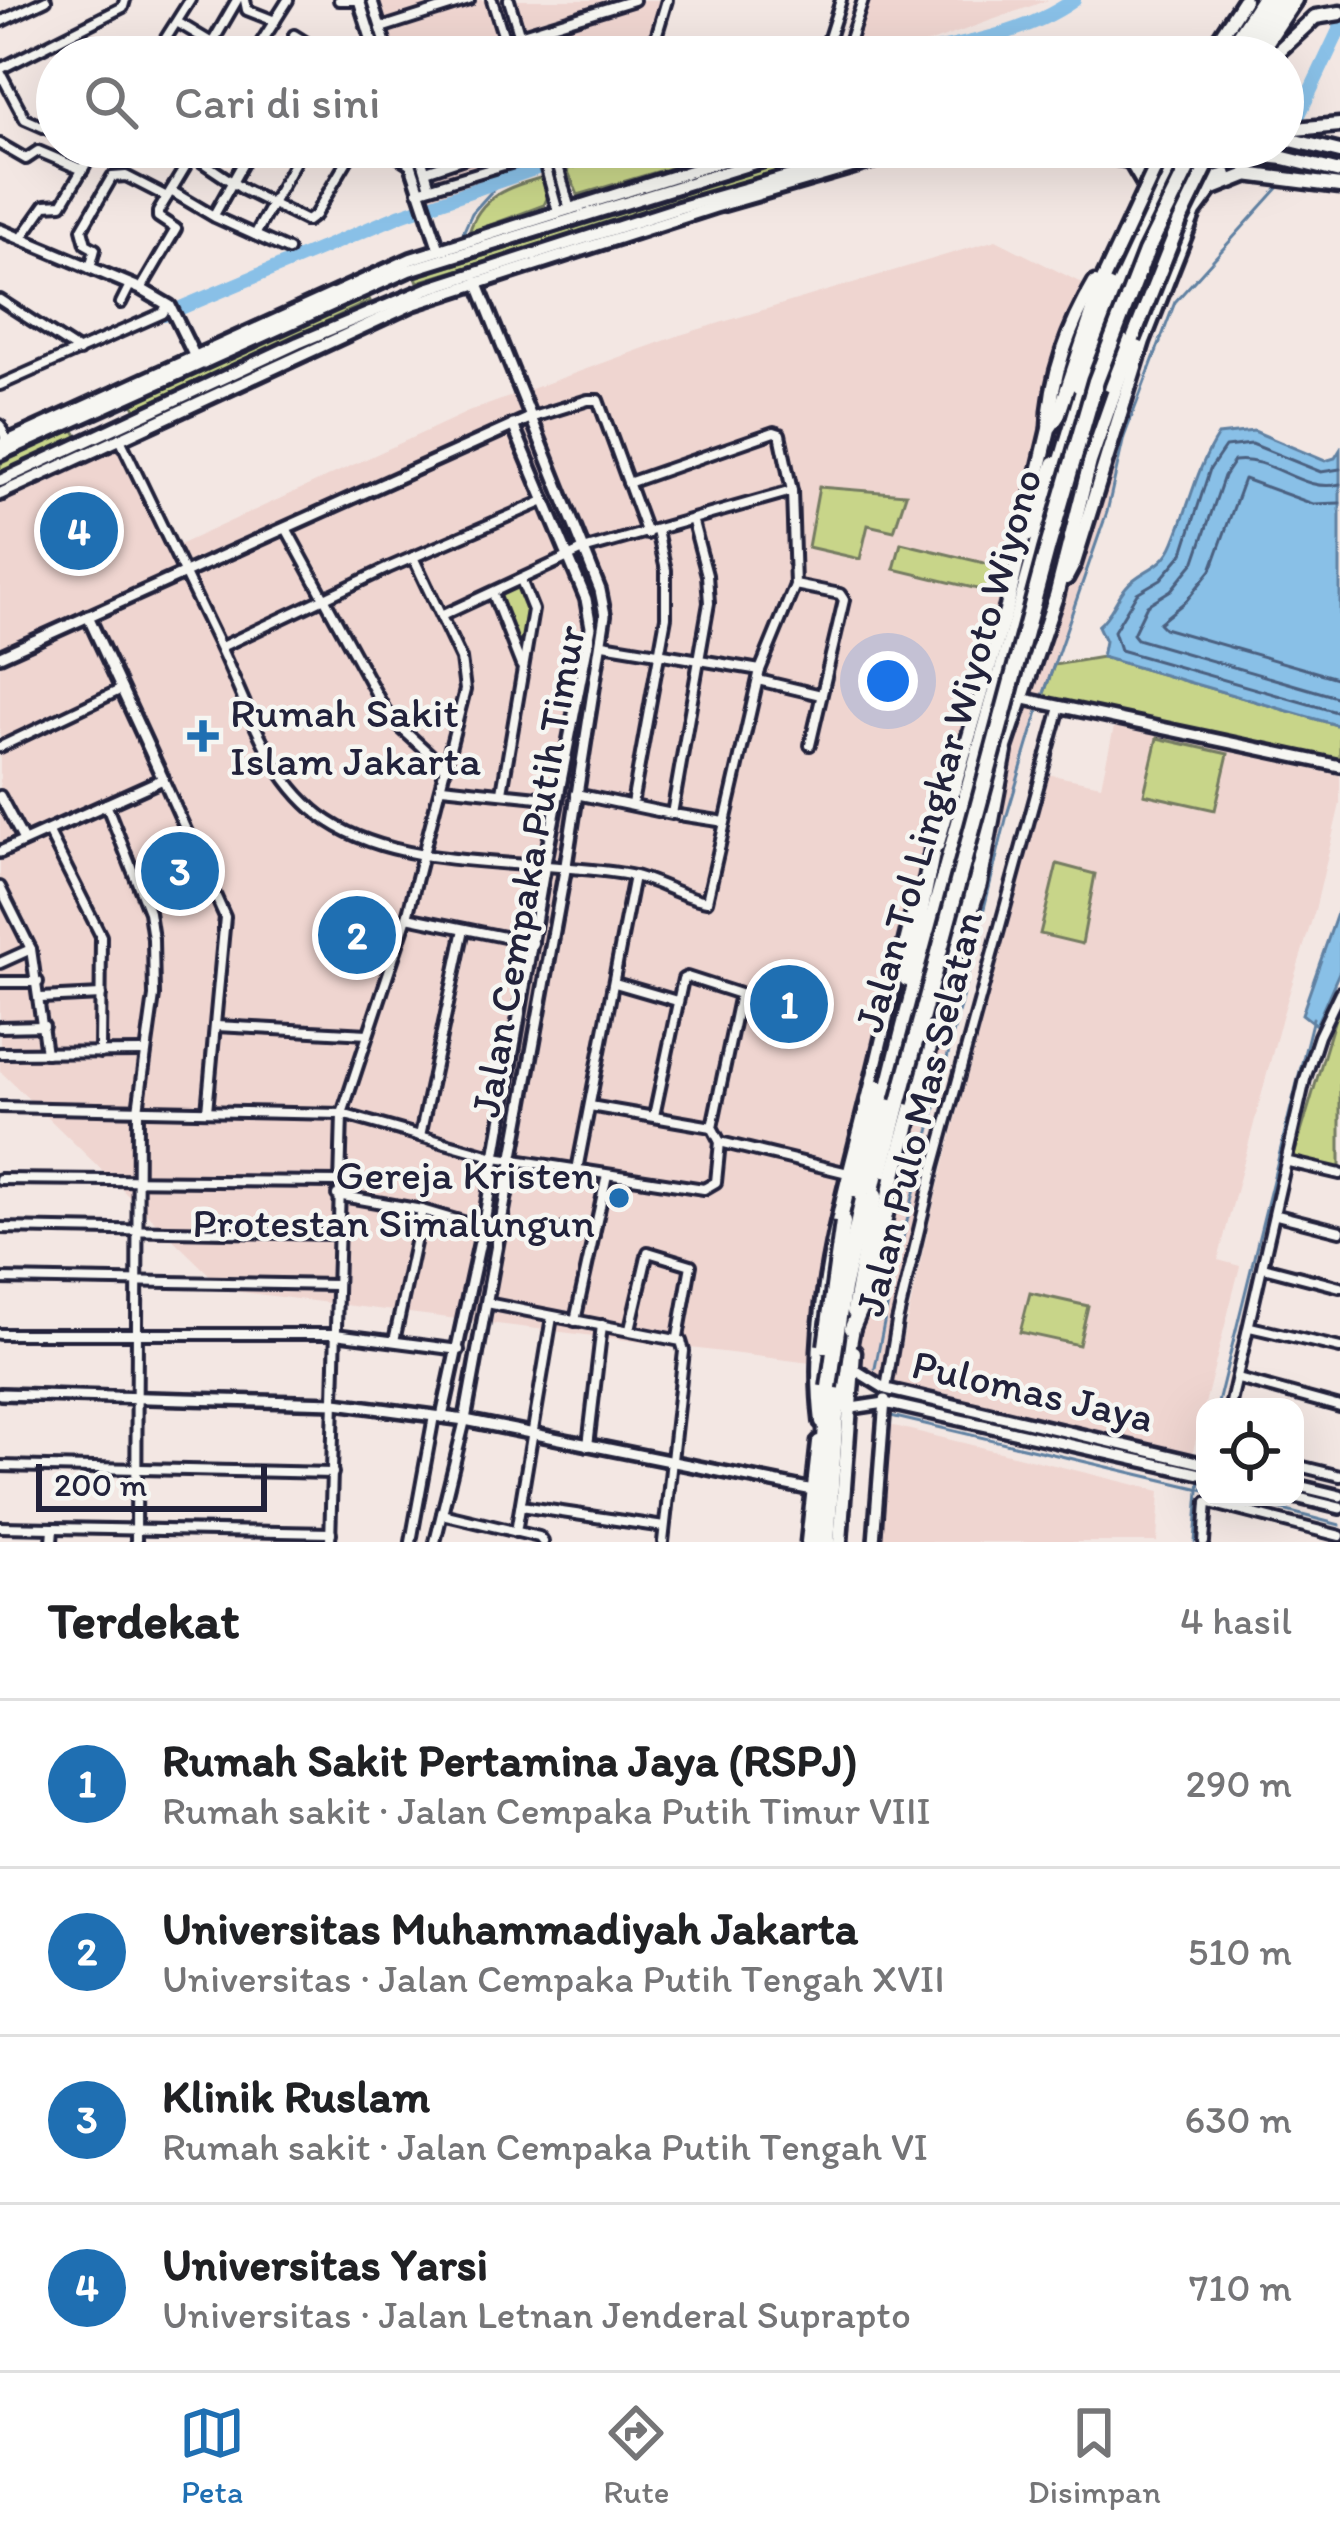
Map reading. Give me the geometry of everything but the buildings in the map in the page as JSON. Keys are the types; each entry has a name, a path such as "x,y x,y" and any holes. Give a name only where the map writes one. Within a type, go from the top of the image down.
{"highway":[{"path":"1224,36 1247,0"},
{"path":"1238,36 1261,0"},
{"path":"1248,36 1272,0"},
{"path":"1261,36 1284,0"},
{"path":"1271,36 1295,0"},
{"path":"1282,36 1304,0"},
{"path":"1293,36 1315,17 1340,14"},
{"path":"1304,132 1340,125"},
{"path":"1304,140 1340,152"},
{"path":"1304,163 1340,172"},
{"path":"1135,168 1150,193"},
{"path":"1049,429 1058,416 1087,319 1159,168"},
{"path":"1024,538 1033,532 1099,316 1160,168"},
{"name":"Jalan Tol Lingkar Wiyoto Wiyono","path":"829,1387 851,1247 950,849 1095,347 1147,216 1172,168"},
{"name":"Jalan Tol Lingkar Wiyoto Wiyono","path":"852,1328 875,1196 1047,550 1105,360 1146,252 1192,168"},
{"path":"840,1542 870,1404 851,1368 872,1248 1004,752 1056,596 1122,335 1194,168"},
{"path":"1090,462 1197,168"},
{"path":"1177,202 1208,179 1251,173 1340,186"},
{"path":"1056,596 1074,562 1143,341 1194,212 1211,189 1251,173"},
{"path":"813,1542 829,1387 825,1365 836,1253 855,1163 906,984 938,835 1024,538 1064,350 1078,311 1121,230 1135,226"},
{"path":"1107,260 1127,243"},
{"path":"827,1542 836,1416 852,1328 868,1291 927,1055 979,884 1004,752"},
{"path":"813,1542 813,1490 838,1289 908,999 938,835"},
{"path":"848,1243 872,1248"},
{"path":"838,1289 862,1292"}],"main road":[{"path":"0,454 364,289 564,211 700,168"},
{"path":"4,443 235,336 439,249 473,245 735,168"},
{"path":"0,481 427,289 822,168"},
{"path":"0,494 355,327 477,282 850,168"},
{"path":"587,238 604,242"},
{"path":"364,289 374,310"},
{"path":"235,336 252,340"},
{"path":"229,388 237,371"},
{"path":"48,434 54,421"},
{"path":"21,471 38,476"},
{"path":"821,1422 817,1386 821,1322 848,1173 885,1011 938,835"}],"street":[{"path":"0,22 46,0"},
{"path":"168,36 190,0"},
{"path":"216,36 241,0 247,10 275,21"},
{"path":"265,36 288,0"},
{"path":"339,0 358,0 371,36"},
{"path":"372,0 383,36"},
{"path":"381,28 470,0"},
{"path":"492,0 504,36"},
{"path":"509,0 519,35 634,0"},
{"path":"657,36 667,0"},
{"path":"830,36 841,0"},
{"path":"851,36 863,0"},
{"path":"61,36 124,3"},
{"path":"499,20 514,15"},
{"path":"177,22 202,36"},
{"path":"36,49 0,68 25,119 36,124"},
{"path":"0,144 26,159 36,153"},
{"path":"21,239 44,205 62,204 82,170 77,168"},
{"path":"121,303 176,228 158,216 185,168"},
{"path":"217,168 271,205 304,220 315,215 343,168"},
{"path":"214,215 241,168"},
{"path":"255,236 291,168"},
{"path":"412,168 439,249"},
{"path":"423,193 424,168"},
{"path":"425,171 434,168"},
{"path":"423,193 497,168"},
{"path":"549,168 564,211"},
{"path":"557,168 564,211"},
{"path":"89,268 94,249 86,244 82,230 112,177 126,176 288,250"},
{"path":"0,230 169,306 194,356"},
{"name":"Jalan Cempaka Putih Timur","path":"464,1419 487,1303 503,1158 564,865 605,615 522,421 477,282"},
{"path":"0,300 79,351"},
{"path":"0,385 163,313 169,306"},
{"path":"0,656 522,421 598,400 667,570 667,597 632,804"},
{"path":"412,1542 503,1158 533,943 590,627 575,554 544,501 522,421"},
{"path":"0,425 4,443"},
{"path":"120,439 253,722 297,794 330,822 364,840 424,856 564,865 634,876 709,900 759,675 795,586 792,490 779,434 774,432 628,483"},
{"path":"441,616 575,554 792,490"},
{"path":"220,647 544,501"},
{"path":"676,814 709,592 693,522"},
{"path":"286,528 388,717 446,769"},
{"path":"0,1528 137,1528 331,1538 342,1114 407,917 466,678 413,557"},
{"path":"502,792 533,610 520,580"},
{"path":"795,586 841,595 844,600 810,745"},
{"path":"493,594 522,669"},
{"path":"88,616 226,917 207,1111"},
{"path":"603,644 759,675 821,694"},
{"path":"0,747 122,689"},
{"path":"1024,699 1340,766"},
{"name":"Jalan Pulo Mas Selatan","path":"874,1542 870,1404 883,1388 934,1167 1058,706"},
{"path":"0,852 163,779"},
{"path":"442,787 557,799"},
{"path":"577,794 725,822"},
{"path":"0,798 24,841"},
{"path":"106,804 149,912 153,939 154,996 138,1110 136,1542"},
{"path":"48,831 98,924 100,1052"},
{"path":"577,1170 634,876"},
{"path":"0,887 31,949 46,1053"},
{"path":"0,920 13,915"},
{"path":"407,917 533,943"},
{"path":"420,1136 464,929"},
{"path":"0,963 31,949"},
{"path":"0,1107 342,1114 503,1158 708,1189 716,1182 720,1142 712,1126 740,994 682,979 654,1116"},
{"path":"0,982 38,982"},
{"path":"615,983 677,1001"},
{"path":"1233,1398 1313,1051 1340,992"},
{"path":"41,998 101,995"},
{"path":"0,1027 44,1026"},
{"path":"217,1026 368,1034"},
{"path":"0,1053 144,1052"},
{"path":"590,1106 712,1126"},
{"path":"720,1142 848,1173"},
{"path":"1288,1162 1340,1174"},
{"path":"575,1321 607,1175"},
{"path":"0,1179 338,1182"},
{"path":"337,1196 422,1210 483,1228"},
{"path":"394,1341 422,1210"},
{"path":"1277,1215 1340,1231"},
{"path":"0,1228 336,1234"},
{"path":"564,1229 595,1235"},
{"path":"630,1329 646,1253 691,1264 678,1337 684,1352 663,1542"},
{"path":"1263,1267 1340,1287"},
{"path":"0,1279 335,1285"},
{"path":"487,1303 678,1337"},
{"path":"516,1532 552,1317"},
{"path":"588,1445 602,1325"},
{"path":"1250,1327 1340,1348"},
{"path":"0,1334 334,1334 459,1350"},
{"name":"Pulomas Jaya","path":"851,1368 883,1388 1196,1466"},
{"path":"1238,1379 1340,1407"},
{"path":"0,1394 336,1403 464,1419 813,1490"},
{"name":"Pulomas Jaya","path":"870,1404 1196,1466"},
{"path":"435,1542 464,1419"},
{"path":"0,1466 333,1473"},
{"path":"1304,1467 1340,1476"},
{"path":"1304,1487 1340,1496"},
{"path":"1304,1499 1340,1508"},
{"path":"520,1506 664,1528"},
{"path":"1204,1542 1207,1506"},
{"path":"1230,1506 1340,1536"},
{"path":"442,1514 543,1542"},
{"path":"52,1528 52,1542"}],"shaded area":[{"path":"365,0 675,0 662,36 376,36"},
{"path":"856,0 1048,0 948,36 845,36"},
{"path":"420,168 526,168 431,202"},
{"path":"996,240 1111,298 1137,373 1107,512 1036,716 1006,819 932,1121 926,1200 886,1389 851,1368 225,1290 0,1071 0,500 119,445 168,550 468,412 680,335"},
{"path":"1114,727 1340,775 1340,804 1315,910 1218,1260 1240,1266 1206,1398 1196,1398 1192,1455 892,1386 936,1194 1047,774 1101,785"},
{"path":"890,1425 1160,1491 1157,1542 881,1542"}],"green space":[{"path":"570,168 670,168 578,195"},
{"path":"764,168 790,168 418,282 416,277"},
{"path":"543,177 549,194 544,205 469,233 488,201"},
{"path":"368,296 370,301 136,410 132,402"},
{"path":"73,429 78,437 0,473 0,464"},
{"path":"819,487 906,494 894,531 868,525 860,559 808,547"},
{"path":"901,543 1001,567 994,593 894,569"},
{"path":"519,586 528,608 521,654 497,595"},
{"path":"1102,657 1340,726 1340,764 1041,702 1054,665"},
{"path":"1157,738 1228,754 1215,810 1144,794"},
{"path":"1057,864 1095,874 1082,944 1040,934"},
{"path":"1336,1015 1340,1016 1340,1169 1293,1159"},
{"path":"1030,1293 1088,1306 1079,1345 1020,1332"}],"water":[{"path":"1254,431 1325,461 1340,450 1340,726 1102,657 1105,641 1098,626 1132,581 1169,551 1218,435"},
{"path":"1340,905 1340,970 1316,1025 1302,1014"}],"waterway":[{"path":"992,36 1034,22 1074,0"},
{"path":"1304,104 1340,28"},
{"path":"164,315 401,215 537,168"},
{"path":"462,235 472,213 501,181"},
{"path":"1042,699 1107,512 1124,437 1175,302 1279,187"},
{"path":"875,1368 1007,815 1039,708"},
{"path":"1219,1398 1313,1018"},
{"path":"891,1416 1196,1488"},
{"path":"1195,1542 1198,1506"},
{"path":"1268,1506 1340,1525"}],"place":[{"name":"Universitas Yarsi","path":"79,531"},
{"name":"Rumah Sakit Islam Jakarta","path":"203,736"},
{"name":"Klinik Ruslam","path":"180,871"},
{"name":"Universitas Muhammadiyah Jakarta","path":"357,935"},
{"name":"Rumah Sakit Pertamina Jaya (RSPJ)","path":"789,1004"},
{"name":"Gereja Kristen Protestan Simalungun","path":"619,1198"}]}
